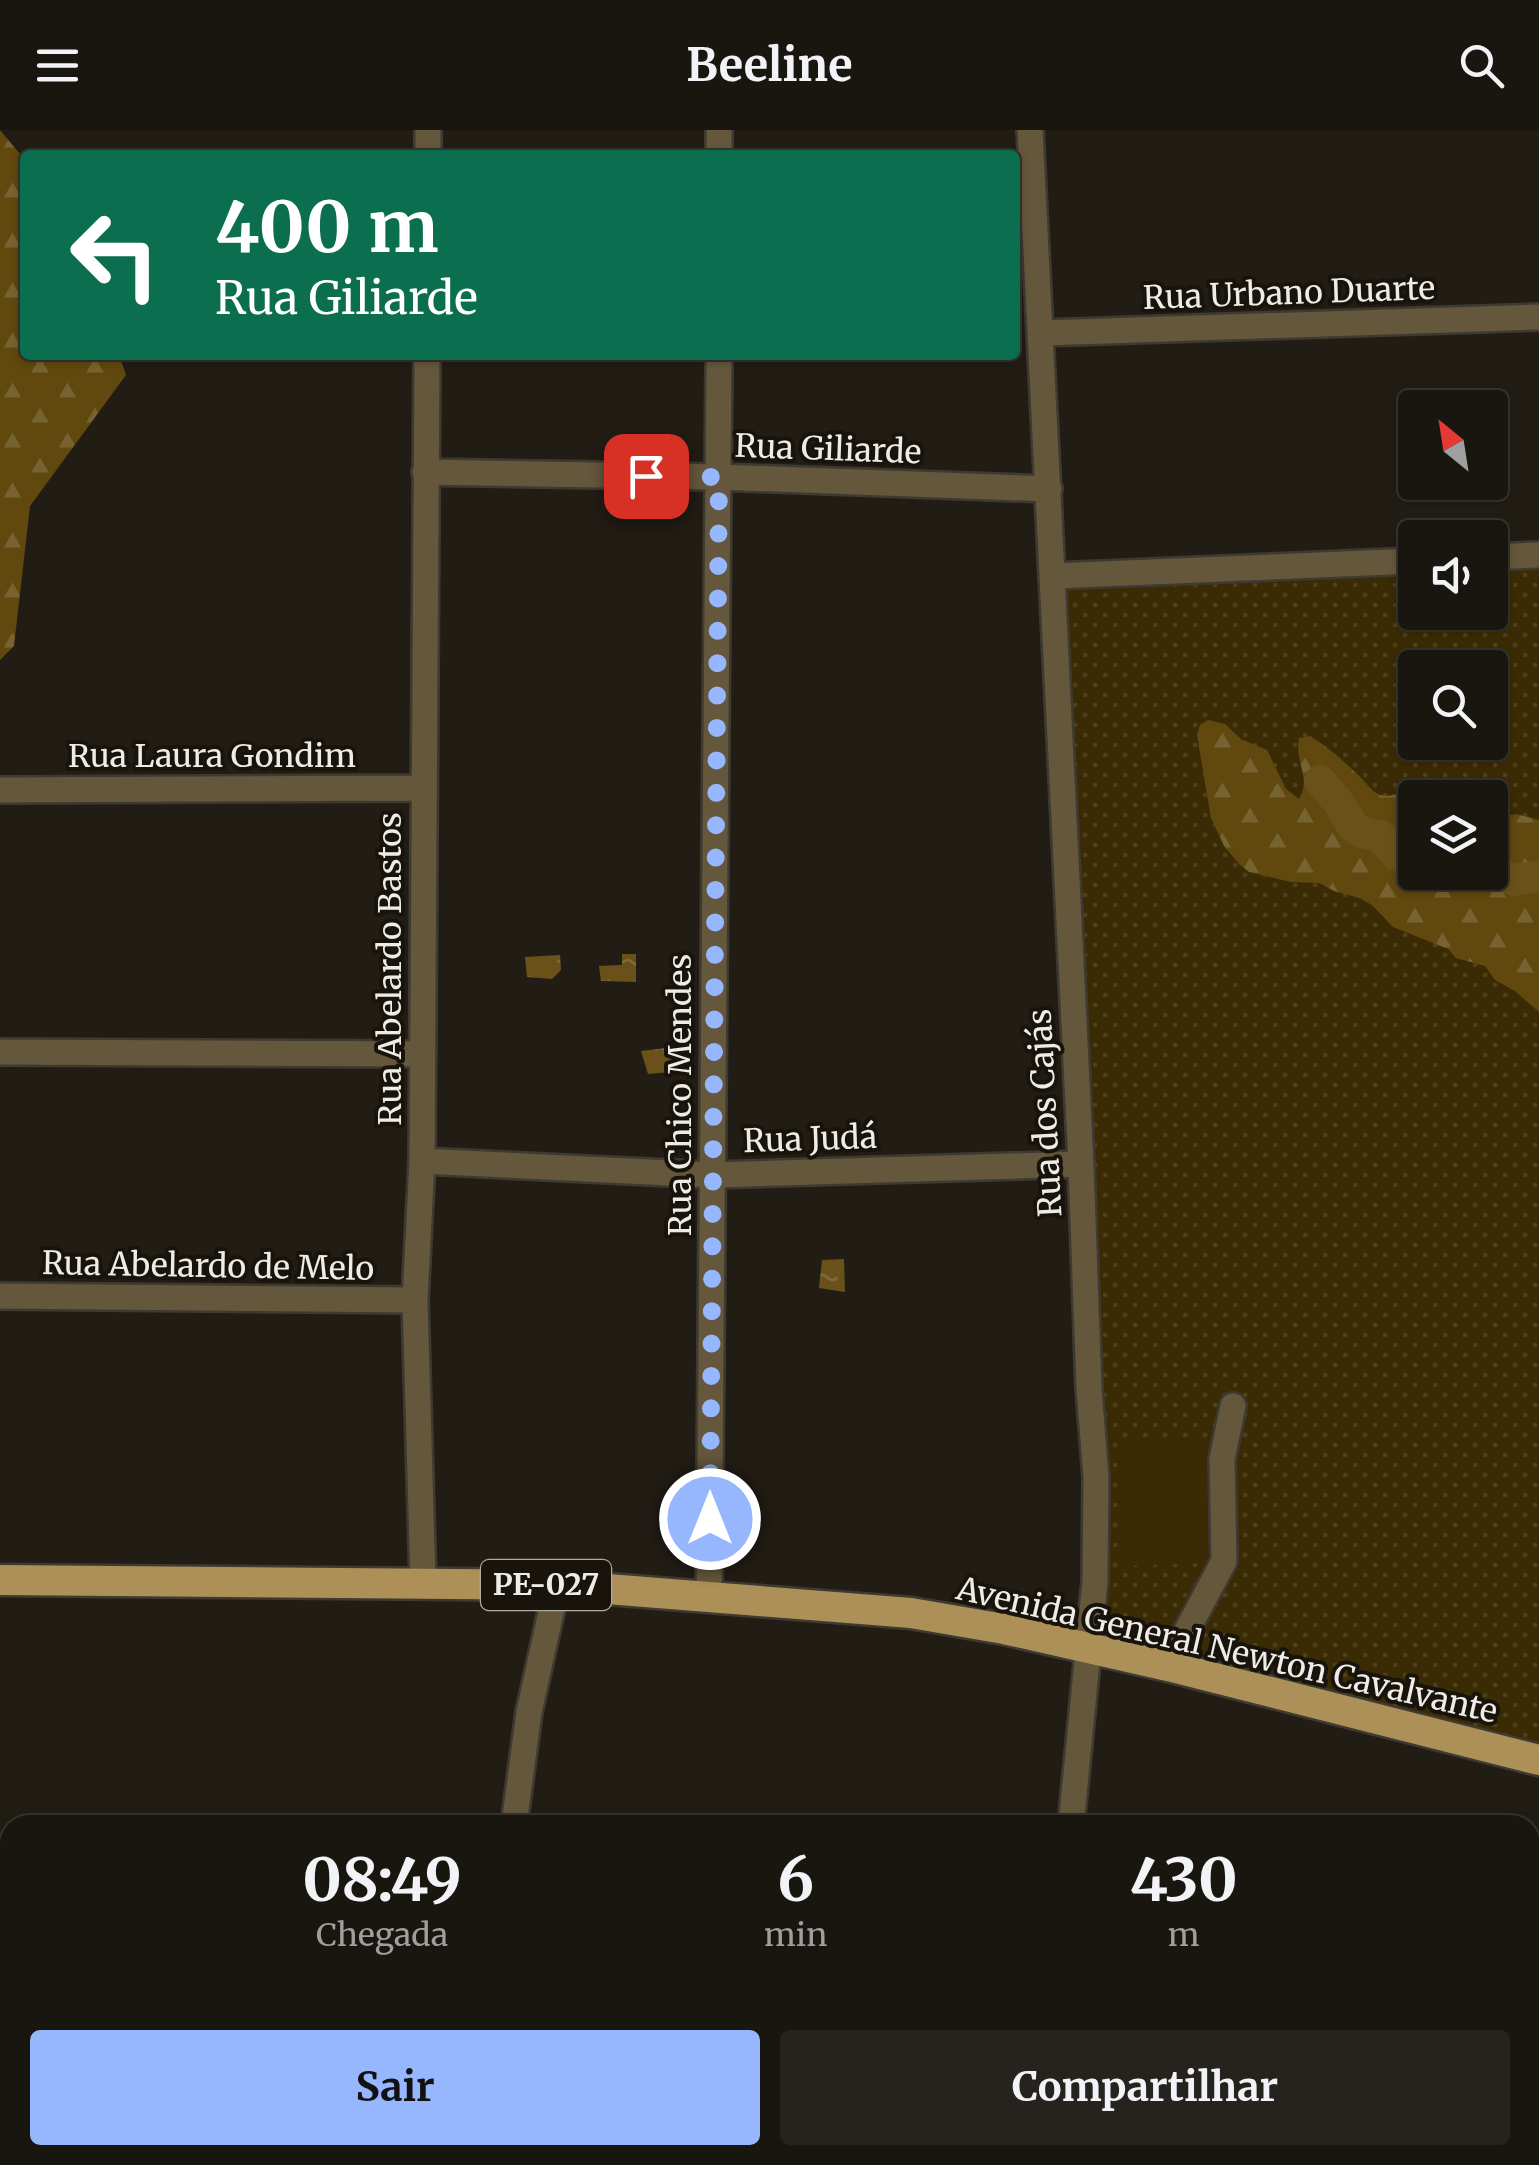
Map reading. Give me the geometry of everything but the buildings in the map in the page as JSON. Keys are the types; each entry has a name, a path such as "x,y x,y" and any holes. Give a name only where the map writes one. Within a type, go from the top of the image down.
{"main road":[{"name":"Avenida General Newton Cavalvante","path":"0,1580 556,1585 910,1613 963,1620 1168,1666 1539,1760"}],"street":[{"name":"Rua dos Cajás","path":"1030,130 1096,1477 1097,1539 1072,1815"},
{"name":"Rua Urbano Duarte","path":"1042,333 1539,317"},
{"name":"Rua Abelardo Bastos","path":"424,1582 416,1300 422,1161 427,360"},
{"name":"Rua Chico Mendes","path":"709,1596 719,360"},
{"name":"Rua Giliarde","path":"425,472 1049,488"},
{"path":"1508,557 1539,555"},
{"path":"1052,576 1398,562"},
{"name":"Rua Laura Gondim","path":"0,790 424,788"},
{"path":"0,1052 422,1054"},
{"name":"Rua Judá","path":"422,1161 712,1174 1081,1164"},
{"name":"Rua Abelardo de Melo","path":"0,1296 416,1300"},
{"path":"1168,1666 1224,1560 1222,1459 1234,1406"},
{"path":"515,1815 528,1712 556,1585"}],"shaded area":[{"path":"1539,565 1539,1746 1105,1628 1099,1375 1061,585 1398,571 1398,630 1508,630 1508,566"},
{"path":"1207,1439 1211,1563 1122,1566 1118,1442"}],"green space":[{"path":"0,130 20,154 20,360 121,360 126,375 30,506 14,646 0,660"},
{"path":"1208,720 1225,724 1241,739 1267,750 1286,789 1299,799 1304,784 1299,738 1310,736 1376,793 1398,794 1398,890 1508,890 1508,816 1539,820 1539,1012 1495,980 1485,966 1456,958 1448,949 1393,927 1372,905 1359,898 1319,883 1291,882 1249,872 1240,865 1224,846 1211,818 1197,735 1200,725"}],"water":[{"path":"622,954 636,954 636,982 601,981 599,966 622,965"},
{"path":"560,955 561,970 552,979 527,977 525,957"},
{"path":"674,1047 682,1071 648,1074 641,1051"},
{"path":"844,1259 845,1292 819,1288 822,1260"}],"waterway":[{"path":"1320,781 1355,829 1380,836 1398,855"},
{"path":"1508,878 1539,876"}],"route":[{"path":"646,476 719,477 710,1519"}]}
